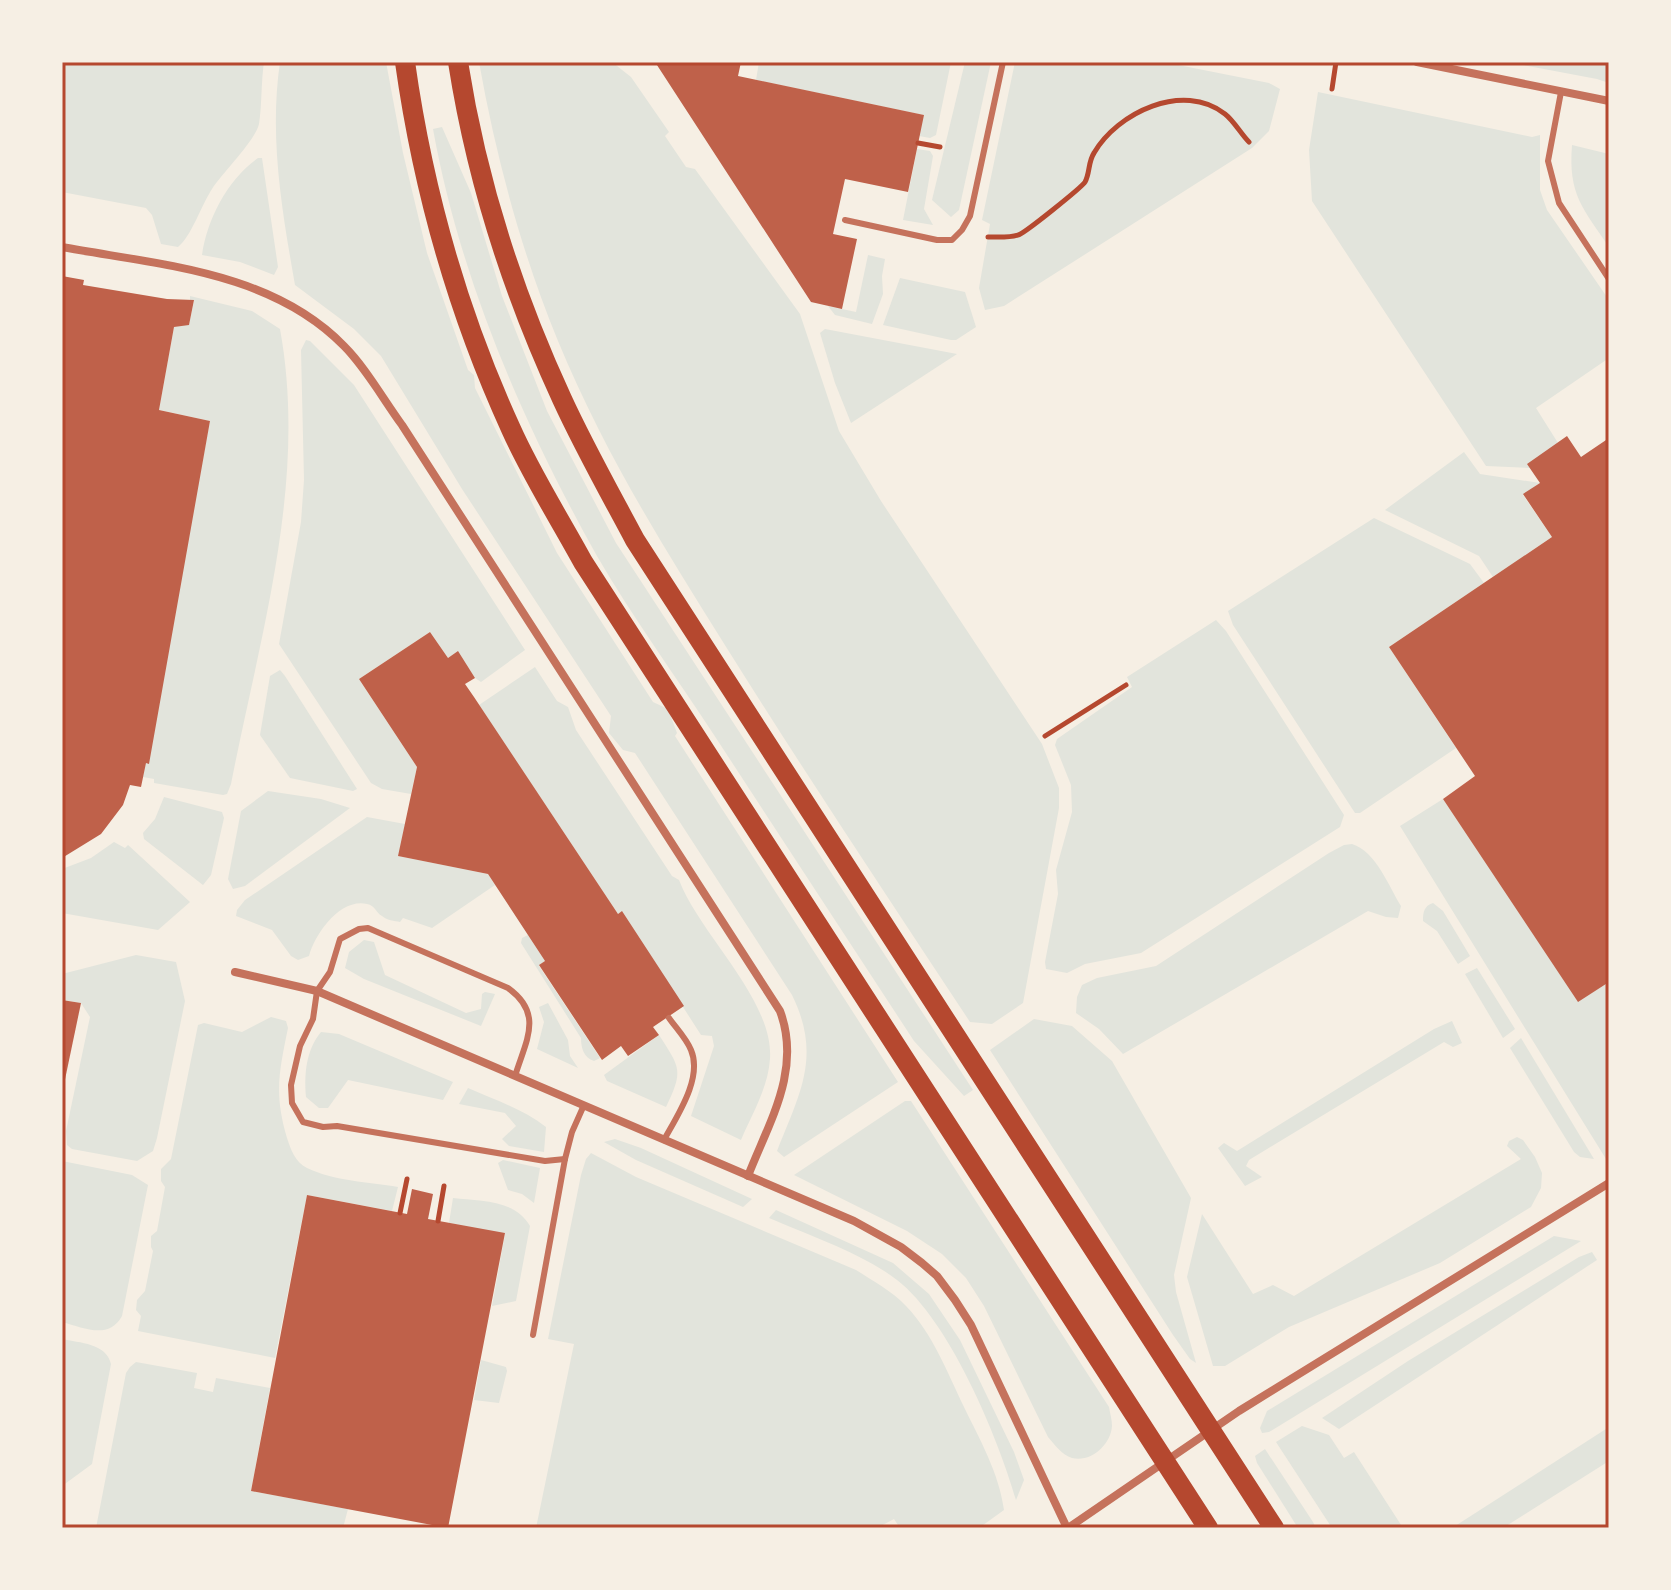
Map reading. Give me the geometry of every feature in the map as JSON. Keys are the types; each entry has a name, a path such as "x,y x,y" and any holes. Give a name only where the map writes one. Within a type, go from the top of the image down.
{"main road":[{"path":"405,62 422,167 436,227 459,301 506,418 540,484 583,562 1208,1528"},
{"path":"458,62 478,162 535,335 562,399 635,540 1274,1528"}],"street":[{"path":"1417,62 1609,101"},
{"path":"62,247 227,278 274,297 316,320 346,347 402,425 780,1011 788,1041 787,1068 782,1091 748,1176"},
{"path":"235,972 317,991 748,1176 878,1233 901,1247 937,1276 971,1325 1067,1528 1239,1411 1609,1183"}],"lane":[{"path":"845,220 937,240 952,240 970,216 1003,62"},
{"path":"1561,92 1548,161 1559,203 1609,279"},
{"path":"515,1076 529,1029 530,1012 522,998 508,988 372,928 359,929 340,939 330,972 317,991 313,1019 300,1046 291,1085 292,1103 303,1122 323,1127 337,1126 545,1161 565,1159"},
{"path":"664,1140 685,1098 694,1064 690,1047 669,1018"},
{"path":"533,1335 565,1159 584,1105"}],"path":[{"path":"1332,89 1336,62"},
{"path":"988,237 1021,235 1034,225 1084,184 1091,156 1104,138 1132,115 1146,108 1176,102 1209,107 1226,115 1249,142"},
{"path":"918,143 940,147"},
{"path":"1045,736 1126,685"},
{"path":"400,1213 407,1179"},
{"path":"438,1221 444,1186"}],"shaded area":[{"path":"62,62 264,62 256,131 212,189 178,247 161,244 152,215 146,208 62,192"},
{"path":"280,62 386,62 403,153 427,253 468,370 474,375 475,388 557,553 653,702 668,709 677,733 675,736 898,1082 784,1157 777,1151 800,1092 807,1056 806,1037 792,995 635,753 623,750 609,733 611,716 462,489 381,356 354,329 295,285 276,146"},
{"path":"479,62 612,62 631,77 669,132 665,136 686,167 695,169 800,314 839,431 881,501 1042,744 1059,788 1059,808 1023,1003 992,1024 970,1022 753,690 677,569 614,458 575,381 532,273 493,133"},
{"path":"759,62 951,62 936,135 930,138 919,136 923,115 756,80"},
{"path":"965,62 991,62 959,210 951,217 932,200"},
{"path":"1015,62 1163,62 1269,83 1280,89 1269,131 1252,148 1004,306 985,310 979,288 990,224 982,220"},
{"path":"1507,62 1609,62 1609,83 1597,79"},
{"path":"1318,92 1532,137 1540,135 1540,190 1547,210 1609,300 1609,358 1536,408 1558,443 1530,468 1486,466 1312,201 1309,150"},
{"path":"442,127 471,193 502,296 547,411 616,543 973,1090 964,1096 914,1041 625,602 570,506 520,402 477,295 445,185 433,129"},
{"path":"1572,145 1609,154 1609,247 1585,211 1575,189"},
{"path":"917,149 930,151 933,156 924,209 933,225 903,220"},
{"path":"258,158 262,158 278,267 274,275 240,262 202,255 214,214 228,188"},
{"path":"868,255 885,259 883,294 872,324 835,315 828,306 856,312"},
{"path":"900,278 965,292 976,327 951,340 883,325"},
{"path":"190,296 252,311 280,329 287,386 288,444 277,558 231,784 227,794 223,795 154,783 154,779 143,777 210,421 159,410 174,327 189,324 194,301 190,301"},
{"path":"825,329 957,354 851,423 820,333"},
{"path":"306,340 354,385 525,650 481,682 458,652 448,658 430,632 359,679 417,767 411,794 382,789 371,783 279,644 301,522 304,480 301,350"},
{"path":"1464,452 1480,474 1540,483 1523,495 1552,537 1493,577 1479,556 1385,510"},
{"path":"1374,518 1470,564 1484,583 1389,647 1456,748 1360,813 1355,813 1233,625 1228,611"},
{"path":"1216,620 1344,815 1340,827 1141,953 1085,964 1067,973 1046,969 1058,894 1056,870 1072,812 1071,785 1055,745 1057,739 1132,687 1127,677"},
{"path":"535,667 557,701 568,707 576,730 672,876 679,880 689,901 749,991 760,1014 768,1037 769,1070 741,1140 691,1116 714,1046 712,1036 701,1035 622,912 618,914 479,705"},
{"path":"280,670 357,789 353,791 290,778 260,735 270,676"},
{"path":"268,791 321,799 350,808 245,886 233,889 228,879 241,811"},
{"path":"164,797 222,812 224,818 211,875 203,885 144,839 143,833 155,819"},
{"path":"1443,799 1578,1001 1609,982 1609,1158 1606,1159 1400,826"},
{"path":"367,817 405,824 399,856 488,874 495,885 432,928 403,918 400,922 388,919 370,905 347,906 323,928 309,956 298,960 291,956 272,930 236,916 245,900"},
{"path":"114,842 125,848 128,845 190,902 158,930 62,913 62,869 91,858"},
{"path":"1352,844 1368,854 1381,870 1401,906 1398,918 1368,911 1123,1054 1099,1029 1076,1013 1082,985 1097,978 1156,966 1329,853"},
{"path":"1433,903 1443,911 1470,956 1458,964 1437,931 1423,921 1425,910"},
{"path":"528,935 545,961 539,966 600,1058 594,1061 584,1052 581,1038 521,943 522,938"},
{"path":"364,940 374,942 385,975 466,1013 481,1009 482,994 485,992 495,994 481,1026 364,979 345,968 349,952"},
{"path":"136,955 176,962 185,1001 157,1138 153,1151 137,1161 72,1149 67,1145 66,1131 90,1017 81,1003 62,1000 62,974"},
{"path":"1477,968 1515,1029 1503,1038 1465,974"},
{"path":"548,1003 568,1040 570,1056 578,1068 537,1049 544,1022 539,1007"},
{"path":"271,1017 286,1021 288,1028 279,1095 287,1138 296,1159 307,1168 329,1176 398,1187 392,1211 307,1195 275,1358 138,1331 141,1316 136,1310 137,1300 145,1291 153,1251 151,1236 157,1231 165,1187 161,1181 161,1169 171,1159 198,1025 204,1023 242,1032"},
{"path":"1034,1019 1072,1026 1112,1061 1191,1198 1174,1275 1196,1363 1173,1335 990,1050"},
{"path":"1452,1021 1462,1043 1453,1047 1444,1042 1249,1160 1246,1166 1262,1177 1245,1186 1218,1148 1224,1143 1237,1151 1434,1029"},
{"path":"321,1032 339,1034 453,1082 443,1100 348,1080 328,1108 319,1108 306,1097 305,1080 309,1054"},
{"path":"659,1035 677,1070 666,1107 607,1081 604,1075"},
{"path":"1521,1038 1594,1159 1580,1157 1574,1152 1510,1048"},
{"path":"468,1088 518,1110 546,1127 544,1152 509,1146 502,1139 516,1126 505,1113 459,1104"},
{"path":"905,1101 911,1101 1109,1407 1111,1433 1093,1455 1072,1458 1048,1437 984,1306 966,1278 942,1254 907,1231 794,1175"},
{"path":"1517,1137 1523,1140 1535,1157 1542,1173 1541,1188 1531,1207 1440,1263 1289,1327 1225,1366 1213,1366 1187,1277 1202,1214 1253,1294 1273,1285 1294,1296 1521,1159 1507,1146"},
{"path":"615,1139 752,1199 743,1207 636,1160 604,1142"},
{"path":"591,1153 636,1177 856,1270 901,1301 932,1341 945,1367 988,1457 1004,1510 979,1528 900,1528 894,1519 877,1528 536,1528 574,1344 548,1339 581,1175"},
{"path":"503,1160 540,1168 534,1203 522,1194 508,1190 498,1163"},
{"path":"62,1161 132,1175 148,1185 122,1316 117,1323 103,1330 62,1322"},
{"path":"453,1198 506,1206 523,1217 530,1226 516,1301 492,1306 505,1234 449,1223"},
{"path":"776,1210 893,1263 929,1294 960,1340 1014,1452 1024,1480 1016,1500 997,1445 969,1381 935,1322 916,1298 897,1280 869,1262 769,1218"},
{"path":"1554,1236 1581,1241 1269,1432 1262,1433 1260,1428 1267,1411"},
{"path":"1592,1252 1597,1260 1339,1429 1322,1418 1408,1361"},
{"path":"62,1339 98,1348 111,1364 92,1464 62,1486"},
{"path":"481,1360 506,1367 499,1403 474,1400"},
{"path":"136,1362 197,1373 194,1388 213,1392 216,1378 270,1388 251,1491 348,1509 343,1528 96,1528 126,1373"},
{"path":"1302,1426 1329,1435 1344,1458 1354,1452 1403,1528 1332,1528 1276,1442"},
{"path":"1609,1427 1609,1461 1503,1528 1452,1528"},
{"path":"1265,1449 1316,1528 1298,1528 1257,1463 1255,1456"}],"building":[{"path":"655,62 741,62 738,76 924,115 908,192 845,179 833,234 857,239 842,309 811,302"},
{"path":"62,276 84,280 83,285 167,299 194,300 189,325 174,327 159,410 210,421 149,764 146,763 141,787 130,785 123,805 101,834 62,858"},
{"path":"1567,436 1581,457 1609,438 1609,982 1578,1002 1443,799 1475,776 1389,647 1552,537 1523,494 1540,483 1527,464"},
{"path":"430,632 448,658 458,651 475,678 465,684 618,914 622,911 684,1006 653,1027 659,1035 628,1056 621,1046 602,1060 539,965 545,961 488,874 398,856 417,767 359,679"},
{"path":"62,1000 81,1003 63,1089 62,1089"},
{"path":"412,1189 433,1194 428,1219 505,1233 448,1528 251,1491 307,1195 407,1214"}]}
